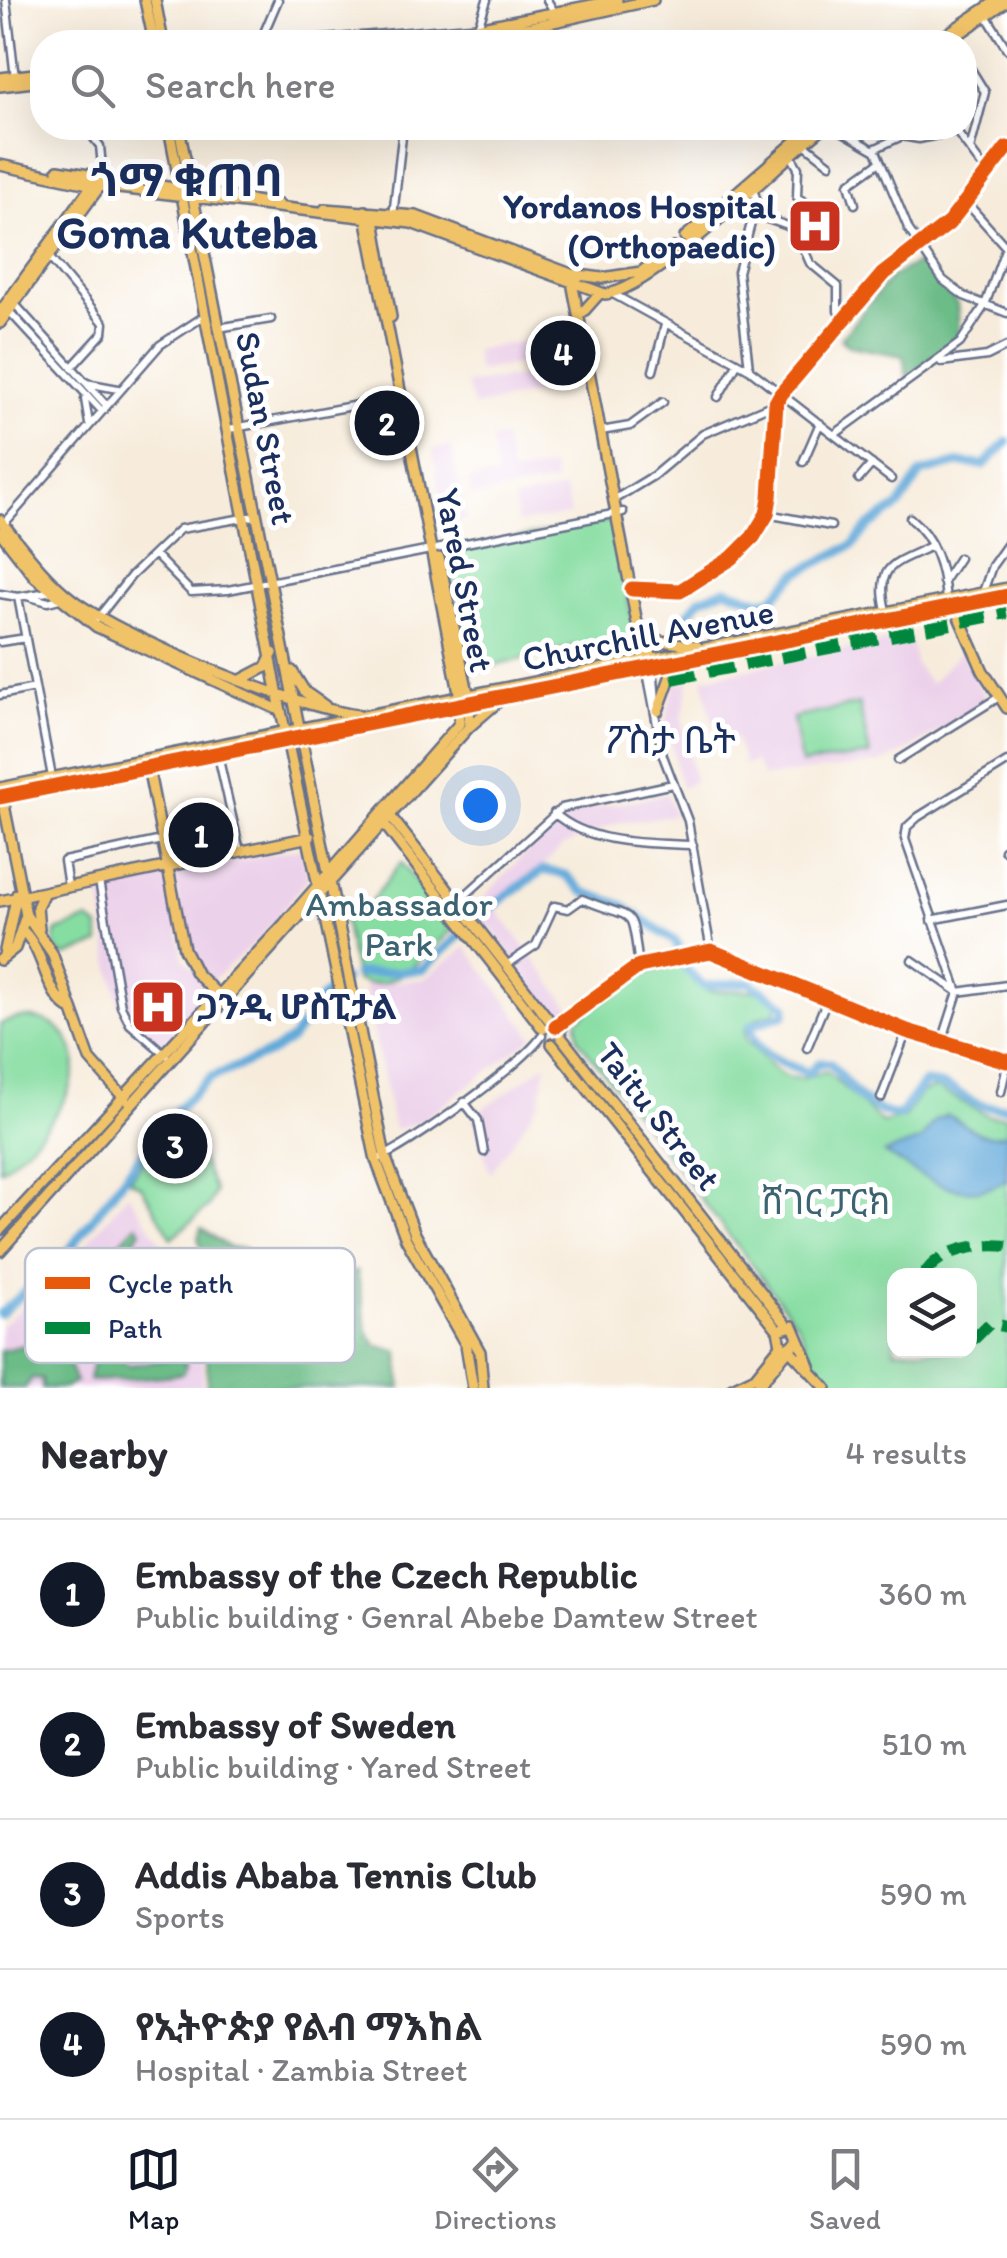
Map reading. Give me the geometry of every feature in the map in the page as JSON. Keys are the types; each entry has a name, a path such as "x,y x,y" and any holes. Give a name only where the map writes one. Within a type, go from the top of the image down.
{"main road":[{"path":"146,0 152,30"},
{"path":"155,0 161,30"},
{"path":"486,30 574,5 617,0"},
{"path":"489,30 653,0"},
{"path":"964,30 998,0"},
{"path":"955,30 1007,1"},
{"path":"0,78 30,79"},
{"path":"0,86 16,80"},
{"name":"Sudan Street","path":"171,140 194,213 195,237"},
{"name":"Sudan Street","path":"181,140 186,193 208,307 279,652 301,734 380,1158"},
{"path":"0,163 74,180 160,186 206,199 436,222 599,294 613,294 700,228 794,140"},
{"path":"786,146 807,140"},
{"path":"0,163 98,182 276,207"},
{"path":"160,186 177,168"},
{"path":"74,180 82,202"},
{"path":"48,256 98,182"},
{"path":"0,324 7,305 48,256 98,182"},
{"path":"194,213 206,199"},
{"name":"Yared Street","path":"369,215 465,698 464,726"},
{"path":"393,216 557,278 636,278"},
{"path":"557,278 576,302"},
{"path":"576,281 576,302 649,663"},
{"path":"576,281 589,357"},
{"path":"583,312 599,294"},
{"name":"Sudan Street","path":"208,307 217,328 232,428"},
{"path":"1,526 60,594 95,620 176,664 281,711"},
{"name":"Churchill Avenue","path":"301,734 364,716 676,661 1007,588"},
{"path":"635,589 649,663"},
{"name":"Churchill Avenue","path":"301,734 430,711 465,698 508,693 886,611 1007,596"},
{"path":"950,603 1007,708"},
{"path":"95,620 294,700 364,716"},
{"path":"646,634 663,642 704,648"},
{"path":"243,679 266,666 279,652 305,692 342,713"},
{"name":"Sudan Street","path":"279,652 281,711 320,881 338,985 380,1158"},
{"path":"176,664 180,654"},
{"path":"657,706 676,661"},
{"path":"221,998 327,872 451,735 508,693"},
{"path":"430,711 447,714 453,725 451,735"},
{"path":"0,1250 167,1056 322,896 464,726"},
{"path":"127,1100 90,1059 57,968 26,915 1,789 301,734"},
{"path":"148,763 189,962 221,998"},
{"name":"Taitu Street","path":"388,821 455,906 474,922 508,964 610,1118 782,1327"},
{"path":"0,901 310,836"},
{"path":"322,845 335,858 346,852"},
{"path":"39,932 37,907 44,892"},
{"path":"2,958 20,897"},
{"name":"Taitu Street","path":"455,906 472,938 664,1164 782,1327"},
{"path":"305,914 327,924"},
{"path":"2,958 24,931 26,915"},
{"path":"24,931 43,960 57,1001 70,1009"},
{"path":"338,985 350,981"},
{"path":"0,1230 127,1100"},
{"path":"610,1118 620,1110"},
{"path":"621,1132 631,1124"},
{"path":"380,1158 416,1246 466,1346 478,1385"},
{"path":"653,1172 664,1164"},
{"path":"664,1185 673,1177"},
{"path":"682,1210 692,1202"},
{"path":"692,1222 702,1215"},
{"path":"756,1388 784,1346 782,1327 795,1328 810,1366 826,1388"},
{"path":"732,1388 754,1376 784,1346 798,1339"},
{"path":"784,1346 810,1366"}],"street":[{"path":"6,0 16,80"},
{"path":"265,30 278,0"},
{"path":"479,30 487,0"},
{"path":"547,0 556,13"},
{"path":"985,13 1007,49"},
{"path":"977,79 985,92 977,123"},
{"path":"95,140 100,146 98,182"},
{"path":"393,216 402,140"},
{"path":"858,140 874,149 920,250 956,292 1007,313"},
{"path":"874,149 895,140"},
{"path":"962,140 988,174"},
{"path":"970,151 973,140"},
{"path":"803,143 830,164"},
{"path":"786,146 798,168 798,198 808,204"},
{"path":"635,589 680,590 700,581 744,548 767,514 776,403 882,275 920,250 966,202 1007,148"},
{"path":"998,160 1007,166"},
{"path":"854,204 849,184 880,162"},
{"path":"750,183 757,196 738,272 750,370"},
{"path":"834,434 940,362 960,343 986,305 1006,245 966,202"},
{"path":"753,214 788,226 799,238 813,266 838,286 838,312 844,322"},
{"path":"788,226 805,220"},
{"path":"48,256 104,323 103,334 72,368"},
{"path":"613,294 750,370 891,479"},
{"path":"7,305 72,368 103,408"},
{"path":"7,305 82,393 103,408"},
{"path":"1,526 160,345 208,307"},
{"path":"217,328 271,320"},
{"path":"653,372 665,325"},
{"path":"940,362 987,356 1007,346"},
{"path":"718,397 737,364"},
{"path":"84,382 119,389"},
{"path":"82,393 89,424"},
{"path":"232,428 403,397"},
{"path":"603,431 630,426 663,402"},
{"path":"618,498 703,434 776,403"},
{"path":"803,462 820,423"},
{"path":"859,479 872,464"},
{"path":"155,554 191,592 620,512"},
{"path":"767,514 831,526"},
{"path":"95,620 180,529 250,517"},
{"path":"910,518 932,546 950,603"},
{"path":"886,611 880,584 887,568 932,546"},
{"path":"984,592 992,566 1007,546"},
{"path":"944,582 959,558"},
{"path":"0,594 60,594"},
{"path":"22,596 53,781"},
{"path":"0,642 26,638"},
{"path":"649,663 673,784 693,845 710,950"},
{"path":"0,696 35,688"},
{"path":"898,760 998,697"},
{"path":"216,749 240,852"},
{"path":"942,1042 958,992 906,846 907,826 1007,762"},
{"path":"455,906 554,813 572,804 673,784"},
{"path":"554,813 569,826 595,834 648,844 693,845"},
{"path":"68,886 64,861 162,840"},
{"path":"98,882 120,1006 130,1024 167,1056"},
{"path":"508,964 536,945 554,906 568,909 582,899 631,917 636,924 638,966"},
{"path":"931,920 1007,906"},
{"path":"380,1158 464,1102 638,966 710,950 907,1031 1007,1063 1000,1092"},
{"path":"912,960 958,992 1007,985"},
{"path":"807,1048 828,997"},
{"path":"881,1098 907,1031"},
{"path":"464,1102 478,1120 484,1152"}],"shaded area":[{"path":"535,339 539,361 477,371 475,350"},
{"path":"540,373 544,392 474,407 466,384"},
{"path":"504,438 511,474 552,467 555,482 472,497 469,481 497,476 491,440"},
{"path":"451,446 466,520 445,525 433,449"},
{"path":"565,489 570,515 517,523 514,500"},
{"path":"910,636 916,665 930,684 962,650 987,701 907,751 880,763 763,777 755,761 745,765 735,737 723,741 711,716 703,678"},
{"path":"689,681 682,719 694,781 681,788 666,719 674,684"},
{"path":"667,794 674,815 617,823 563,846 497,910 571,1009 556,1019 475,907 526,852 576,812"},
{"path":"301,848 308,878 261,937 212,981 197,966 188,947 174,874"},
{"path":"168,868 183,959 209,986 208,994 156,1051 123,1019 109,961 99,881"},
{"path":"466,947 533,1037 420,1122 394,1130 364,984 424,979"},
{"path":"546,1064 540,1101 490,1174 473,1116"},
{"path":"128,1193 165,1248 83,1248"},
{"path":"25,1304 25,1363 203,1363 203,1388 0,1388 0,1327"}],"green space":[{"path":"922,260 957,304 960,337 907,377 903,356 850,346 841,338 890,278"},
{"path":"613,520 636,639 582,649 577,645 471,672 446,551"},
{"path":"859,704 870,755 801,764 793,718"},
{"name":"Ambassador Park","path":"401,862 452,930 396,978 369,984 356,980 344,919 358,918"},
{"path":"88,920 99,927 99,944 66,956 59,952 54,943 57,931"},
{"name":"ሸገር ፓርክ","path":"683,964 692,980 703,988 751,991 779,1003 776,1012 757,1018 745,1030 746,1039 781,1074 799,1078 826,1071 882,1123 904,1118 921,1093 936,1088 989,1116 1007,1116 1007,1388 834,1388 808,1350 798,1325 578,1039 577,1021 626,983 652,970"},
{"path":"18,1018 45,1021 62,1032 74,1054 74,1073 58,1111 29,1145 0,1170 0,1024"},
{"path":"180,1113 215,1191 208,1207 172,1238 141,1186 129,1180"},
{"path":"137,1224 141,1231 130,1248 116,1247"},
{"path":"201,1228 230,1248 201,1248 198,1238"},
{"path":"355,1271 367,1332 376,1345 399,1352 401,1388 207,1388 207,1363 355,1363"},
{"path":"25,1345 25,1363 69,1363 76,1382 65,1388 42,1388 42,1379 32,1378 25,1388 0,1388 0,1351"},
{"path":"93,1363 186,1364 184,1373 167,1376 89,1380"}],"water":[{"path":"947,1115 975,1132 989,1136 1007,1133 1007,1179 992,1187 960,1190 928,1179 885,1153 921,1140 935,1120"}],"waterway":[{"path":"686,616 700,599 726,589 760,601 772,599 797,573 853,545 869,526 899,506 921,473 959,463 984,465 1007,442"},
{"path":"468,927 543,870 566,875 584,892 622,905 676,942 687,970 704,986 749,982 786,1006 785,1014 750,1026 757,1044 781,1062 809,1073 819,1063 830,1063 852,1090 887,1114 899,1116 924,1083 938,1084 981,1105 1007,1107"},
{"path":"356,974 422,970 459,936"},
{"path":"71,1248 172,1114 210,1078 272,1052 292,1039 322,997 344,980"},
{"path":"0,1314 25,1292"}],"marked path":[{"path":"672,679 1007,613"},
{"path":"929,1268 960,1250 1007,1246"},
{"path":"977,1336 990,1323 1007,1327"}],"cycle path":[{"path":"632,589 680,591 732,558 753,537 767,514 776,403 781,394 882,275 949,223 1007,148"},
{"path":"0,797 1007,596"},
{"path":"556,1026 639,966 711,951 907,1031 1007,1061"}],"place":[{"name":"Yordanos Hospital (Orthopaedic)","path":"815,226"},
{"name":"የኢትዮጵያ የልብ ማእከል","path":"563,353"},
{"name":"Embassy of Sweden","path":"387,423"},
{"name":"Embassy of the Czech Republic","path":"201,835"},
{"name":"ጋንዲ ሆስፒታል","path":"158,1007"},
{"name":"Addis Ababa Tennis Club","path":"175,1146"}],"district":[{"name":"ጎማ ቁጠባ Goma Kuteba","path":"187,206"},
{"name":"ፖስታ ቤት","path":"671,740"}]}
